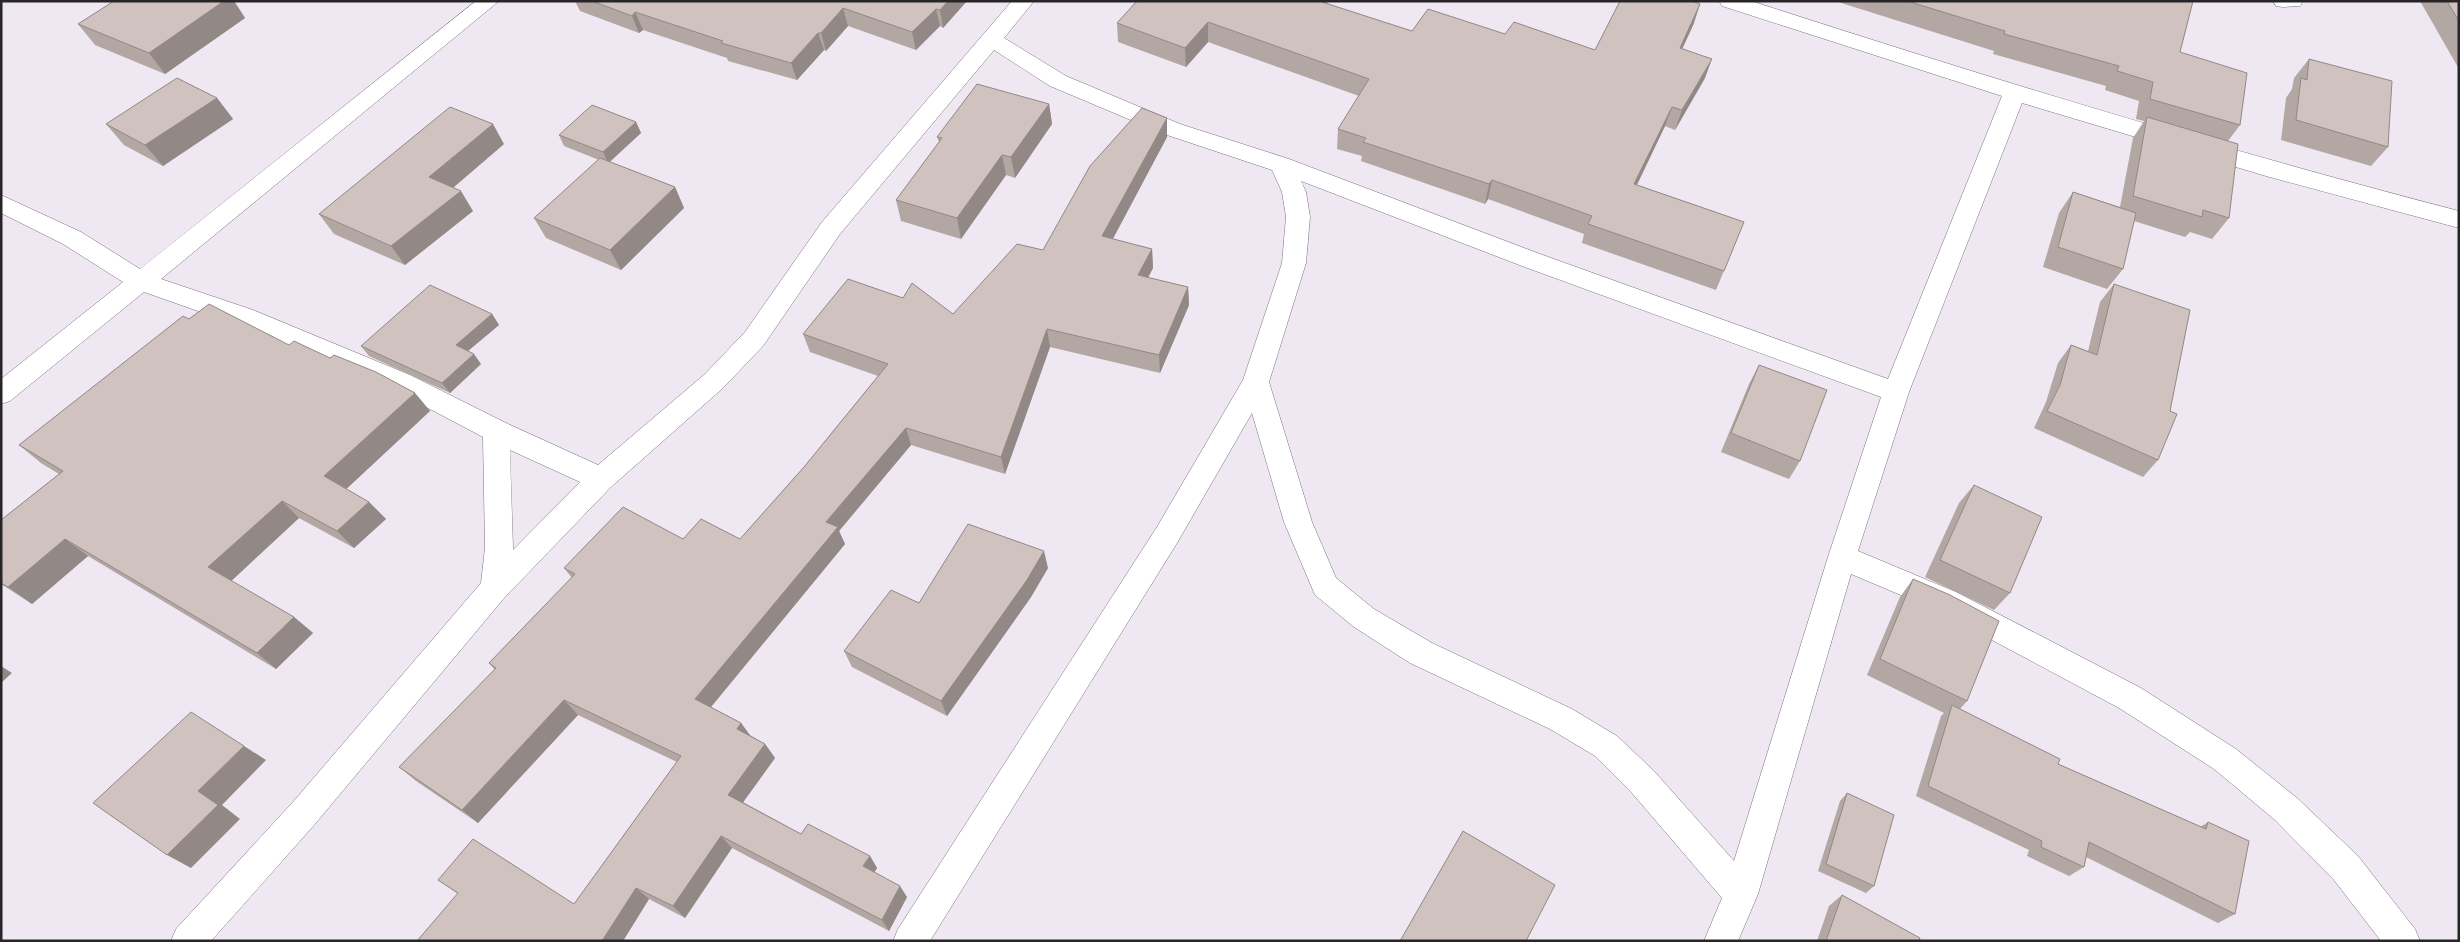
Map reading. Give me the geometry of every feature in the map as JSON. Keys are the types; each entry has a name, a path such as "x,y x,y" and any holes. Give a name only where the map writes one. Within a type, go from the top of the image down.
{"street":[{"path":"1,394 489,1"},
{"path":"188,941 304,813 495,588 601,479 714,381 754,339 831,228 1024,1"},
{"path":"1729,1 2014,94 2342,190 2459,220"},
{"path":"2283,1 2292,1"},
{"path":"991,39 1058,81 1113,106 1172,129 1281,164 1531,260 1896,392"},
{"path":"1721,941 1740,894 1842,557 1896,392 2014,94"},
{"path":"910,941 1167,535 1256,382 1294,263 1298,218 1294,192 1281,164"},
{"path":"1,203 72,238 142,282 244,317 401,382 496,431 601,479"},
{"path":"1256,382 1298,522 1325,586 1364,618 1420,653 1562,719 1606,746 1643,782 1740,894"},
{"path":"495,588 499,548 496,431"},
{"path":"1842,557 1946,602 2039,649 2130,698 2225,759 2286,809 2346,868 2403,941"}],"building":[{"path":"114,1 224,1 149,53 78,24"},
{"path":"592,1 948,1 940,10 936,9 912,32 843,8 791,63 721,43 723,41 635,12 632,16"},
{"path":"1137,1 1323,1 1412,31 1428,9 1505,34 1514,22 1595,50 1620,1 1692,1 1700,4 1680,48 1712,59 1682,110 1672,107 1634,184 1744,222 1724,271 1588,224 1592,216 1492,180 1489,184 1363,142 1366,138 1338,129 1369,79 1208,22 1185,48 1117,23"},
{"path":"1907,1 2193,1 2180,52 2247,73 2240,125 2150,99 2153,82 2117,71 2119,66 2004,34 2005,31"},
{"path":"2447,1 2459,1 2459,21"},
{"path":"2309,59 2392,81 2388,147 2296,120 2301,78 2307,80"},
{"path":"177,78 217,98 145,145 106,124"},
{"path":"977,84 1049,104 1011,157 1002,155 957,218 896,200 942,138 937,137"},
{"path":"592,105 636,122 603,152 559,135"},
{"path":"450,107 493,124 429,177 461,191 391,246 319,214"},
{"path":"1142,108 1167,118 1102,236 1152,249 1138,275 1188,287 1159,355 1047,329 1001,457 906,428 826,522 838,527 695,699 741,723 737,729 765,744 728,795 801,834 808,824 870,856 863,866 900,886 882,920 721,836 673,906 636,888 602,941 417,941 458,893 438,880 473,839 574,904 681,756 564,700 462,810 399,767 496,668 489,663 575,574 564,568 623,507 683,539 701,519 740,539 804,467 888,364 803,334 848,279 903,298 912,283 953,314 1017,244 1043,250 1090,166"},
{"path":"2147,117 2238,144 2229,218 2203,210 2202,217 2133,196"},
{"path":"600,158 675,187 610,250 534,218"},
{"path":"2073,192 2136,213 2123,269 2058,247"},
{"path":"2114,284 2190,310 2170,411 2177,414 2158,460 2047,411 2060,385 2071,345 2097,355"},
{"path":"430,285 492,314 456,345 474,354 442,383 361,346"},
{"path":"209,304 289,345 294,341 330,358 334,355 376,372 415,393 324,476 369,502 337,531 282,501 208,567 294,617 257,653 65,539 8,587 1,583 1,520 63,471 19,445 183,316 189,319"},
{"path":"1759,365 1827,390 1800,461 1731,433"},
{"path":"1974,485 2042,517 2010,593 1940,560"},
{"path":"968,524 1044,551 1027,580 941,701 844,651 891,590 919,603"},
{"path":"1913,579 1950,595 1999,621 1967,701 1880,659"},
{"path":"1952,705 2060,759 2058,764 2206,829 2208,822 2249,841 2235,914 2089,842 2084,867 2041,847 2042,841 1928,786"},
{"path":"191,712 244,746 198,791 218,805 167,855 93,803"},
{"path":"1847,793 1894,815 1874,886 1826,864"},
{"path":"1463,831 1555,885 1526,941 1400,941"},
{"path":"1842,895 1920,938 1919,941 1826,941"}]}
